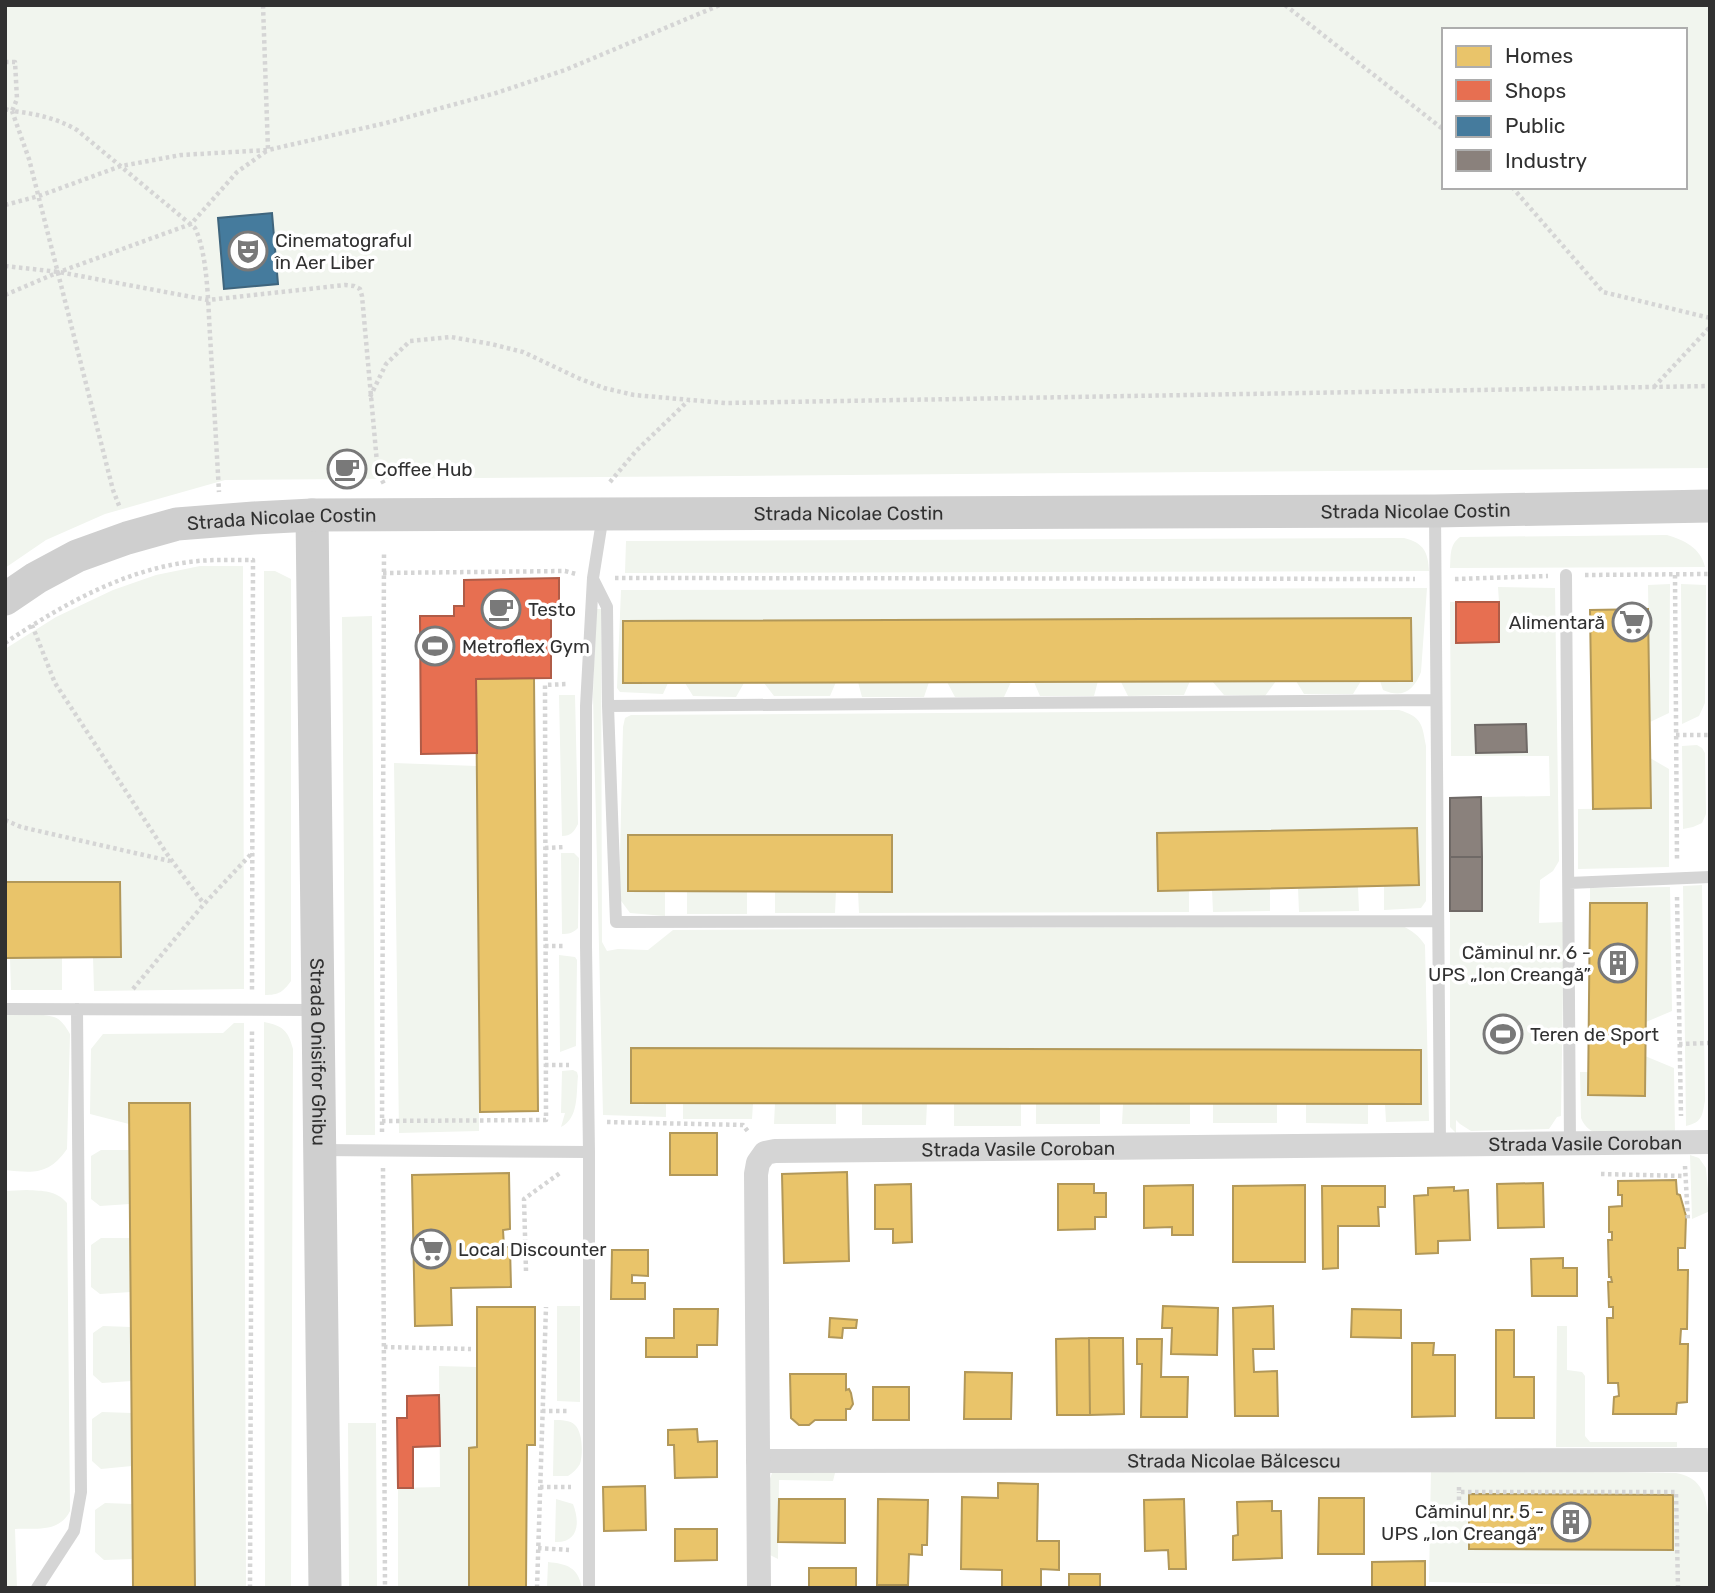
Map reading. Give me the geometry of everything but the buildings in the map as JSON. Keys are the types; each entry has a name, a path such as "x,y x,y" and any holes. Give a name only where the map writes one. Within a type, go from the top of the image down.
{"main road":[{"name":"Strada Nicolae Costin","path":"5,599 36,578 77,556 177,524 312,515 1435,511 1710,506"},
{"name":"Strada Onisifor Ghibu","path":"312,515 325,1588"}],"street":[{"name":"Strada Vasile Coroban","path":"765,1153 1710,1142"},
{"path":"759,1588 756,1174 758,1163 765,1153"},
{"name":"Strada Nicolae Bălcescu","path":"758,1461 1710,1460"}],"lane":[{"path":"1435,511 1440,1145"},
{"path":"589,1588 587,684 593,578 603,514"},
{"path":"1566,575 1570,1144"},
{"path":"593,578 607,607 616,922 1438,921"},
{"path":"608,706 1436,700"},
{"path":"1569,883 1710,877"},
{"path":"5,1009 318,1010"},
{"path":"37,1588 74,1531 81,1492 77,1009"},
{"path":"319,1150 589,1152"}],"path":[{"path":"263,5 268,150"},
{"path":"5,205 39,196 121,166 181,155 268,150 386,123 496,93 565,69 720,5"},
{"path":"1285,5 1442,128"},
{"path":"5,62 15,62 17,99 12,111 29,159 113,490 122,513"},
{"path":"5,109 41,115 77,130 191,224 200,237 208,300 220,521"},
{"path":"5,295 59,272 191,224 237,172 268,150"},
{"path":"1514,189 1603,292 1710,317"},
{"path":"5,267 59,272 208,300 355,286 360,289 362,296 377,468 385,489"},
{"path":"1653,387 1710,327"},
{"path":"370,397 386,364 410,341 451,337 523,352 604,388 634,395 726,403 1710,386"},
{"path":"603,514 604,491 615,475 689,399"},
{"path":"384,551 382,1121 546,1120 545,684 587,684"},
{"path":"5,642 75,600 145,571 180,563 253,560 250,1588"},
{"path":"383,573 565,571 593,578 1434,579 1710,574"},
{"path":"32,625 55,683 171,861 204,904"},
{"path":"1676,735 1710,735"},
{"path":"5,820 21,827 171,861"},
{"path":"117,1009 204,904 253,852"},
{"path":"1679,1044 1710,1043"},
{"path":"589,1121 743,1125 765,1153"},
{"path":"383,1150 384,1588"},
{"path":"526,1271 524,1199 589,1152"},
{"path":"1601,1174 1685,1176"},
{"path":"537,1588 546,1307"},
{"path":"384,1347 471,1349"},
{"path":"1459,1521 1460,1460"},
{"path":"540,1487 589,1487"},
{"path":"1459,1492 1676,1492 1678,1588"},
{"path":"538,1548 589,1551"}],"shaded area":[{"path":"5,5 1710,5 1710,468 225,480 105,514 46,540 5,568"},
{"path":"1667,535 1680,539 1696,550 1705,567 1450,568 1452,547 1460,537"},
{"path":"1404,538 1424,549 1429,571 625,573 626,541"},
{"path":"200,566 243,566 244,989 94,991 93,957 121,957 120,882 5,882 5,649 56,617 113,590 156,575"},
{"path":"264,571 275,571 291,579 291,981 280,992 265,995"},
{"path":"1670,584 1669,713 1650,722 1648,585"},
{"path":"1681,584 1706,585 1705,703 1699,716 1682,724"},
{"path":"1498,587 1555,588 1559,861 1553,871 1540,880 1539,923 1564,922 1561,1116 1557,1117 1549,1129 1471,1131 1456,1120 1456,1133 1450,1127 1450,911 1482,910 1481,797 1550,796 1549,756 1451,756 1450,602 1499,602"},
{"path":"1427,588 1421,672 1411,688 1396,694 1383,690 1380,681 1411,680 1411,618 624,621 624,683 668,683 663,694 620,692 617,688 621,590"},
{"path":"596,609 601,609 602,942 607,951 648,950 673,930 1402,926 1409,929 1425,945 1429,1121 1386,1122 1385,1104 1421,1104 1420,1050 632,1048 631,1102 666,1103 666,1117 603,1115 593,695"},
{"path":"372,616 375,1135 346,1135 342,617"},
{"path":"1098,681 1094,696 1040,696 1034,682"},
{"path":"1190,681 1184,695 1128,696 1121,682"},
{"path":"1212,681 1276,681 1265,696 1224,695"},
{"path":"1296,681 1361,681 1353,694 1304,694"},
{"path":"836,682 830,696 774,696 764,683"},
{"path":"858,682 929,682 924,697 862,697"},
{"path":"947,682 1011,682 1004,697 955,697"},
{"path":"685,683 744,683 736,697 693,696"},
{"path":"559,695 575,695 578,824 572,833 562,836"},
{"path":"1399,710 1412,715 1420,722 1426,746 1426,901 1421,908 1384,910 1384,886 1418,885 1417,828 1157,833 1158,890 1189,890 1189,912 859,913 858,891 892,891 892,835 629,835 628,891 665,891 665,916 630,913 619,898 623,727 625,718 631,715"},
{"path":"1697,745 1705,753 1706,814 1702,823 1683,829 1682,746"},
{"path":"1650,758 1669,769 1669,867 1578,869 1578,809 1651,808"},
{"path":"394,763 477,766 479,1131 399,1133"},
{"path":"561,853 574,853 579,858 578,928 564,934 562,934"},
{"path":"1702,885 1705,1101 1700,1118 1686,1126 1683,886"},
{"path":"1358,887 1359,911 1299,912 1298,888"},
{"path":"1670,887 1672,1011 1646,1022 1647,903 1590,903 1590,888"},
{"path":"1270,888 1270,911 1213,912 1212,890"},
{"path":"687,891 747,891 747,914 687,914"},
{"path":"775,891 836,891 835,913 775,913"},
{"path":"559,955 575,957 577,960 576,1046 560,1052"},
{"path":"10,958 62,958 62,990 11,990"},
{"path":"5,1014 54,1017 61,1021 70,1034 67,1149 54,1164 33,1172 5,1170"},
{"path":"264,1022 284,1030 293,1049 291,1588 265,1588"},
{"path":"234,1023 244,1023 246,1588 195,1588 190,1103 129,1103 129,1124 90,1114 91,1049 103,1034 223,1033"},
{"path":"1645,1056 1674,1068 1675,1134 1600,1135 1589,1129 1581,1118 1580,1072 1588,1072 1588,1095 1644,1096"},
{"path":"573,1070 578,1076 576,1105 571,1118 561,1127 565,1113 561,1113 562,1071"},
{"path":"683,1103 753,1103 752,1119 683,1119"},
{"path":"775,1103 836,1103 836,1124 774,1124"},
{"path":"862,1103 927,1103 926,1125 862,1125"},
{"path":"954,1103 1021,1104 1021,1126 954,1126"},
{"path":"1036,1103 1100,1104 1100,1124 1036,1124"},
{"path":"1123,1104 1190,1104 1190,1124 1122,1124"},
{"path":"1213,1104 1277,1104 1277,1123 1213,1123"},
{"path":"1306,1104 1368,1104 1368,1124 1306,1123"},
{"path":"101,1150 130,1150 130,1204 100,1206 91,1199 91,1156"},
{"path":"1690,1155 1699,1158 1706,1168 1710,1211 1692,1219"},
{"path":"5,1191 54,1193 67,1203 70,1511 60,1523 53,1526 15,1529 17,1588 5,1588"},
{"path":"101,1238 130,1238 131,1292 100,1294 91,1287 91,1245"},
{"path":"557,1306 580,1306 580,1402 557,1401"},
{"path":"103,1326 131,1327 132,1381 102,1383 93,1375 93,1333"},
{"path":"1557,1326 1567,1326 1567,1370 1582,1372 1585,1376 1585,1436 1590,1442 1677,1442 1677,1447 1556,1447"},
{"path":"439,1366 477,1367 477,1447 469,1448 469,1588 398,1588 398,1488 440,1487"},
{"path":"102,1412 132,1413 132,1466 101,1469 92,1461 92,1419"},
{"path":"554,1420 573,1423 581,1438 580,1464 568,1476 553,1476"},
{"path":"348,1423 376,1423 377,1588 349,1588"},
{"path":"836,1469 833,1481 779,1480 778,1559 770,1555 769,1482 772,1473"},
{"path":"1431,1469 1676,1473 1686,1476 1700,1487 1707,1507 1709,1587 1429,1582"},
{"path":"556,1499 573,1504 577,1524 569,1539 555,1542"},
{"path":"105,1503 133,1504 133,1559 104,1560 95,1552 95,1510"},
{"path":"548,1562 571,1568 578,1575 582,1588 547,1588"}],"place":[{"name":"Cinematograful în Aer Liber","path":"248,251"},
{"name":"Coffee Hub","path":"347,469"},
{"name":"Testo","path":"501,609"},
{"name":"Alimentară","path":"1632,622"},
{"name":"Metroflex Gym","path":"435,646"},
{"name":"Căminul nr. 6 - UPS „Ion Creangă”","path":"1618,963"},
{"name":"Teren de Sport","path":"1503,1034"},
{"name":"Local Discounter","path":"431,1249"},
{"name":"Căminul nr. 5 - UPS „Ion Creangă”","path":"1571,1522"}]}
